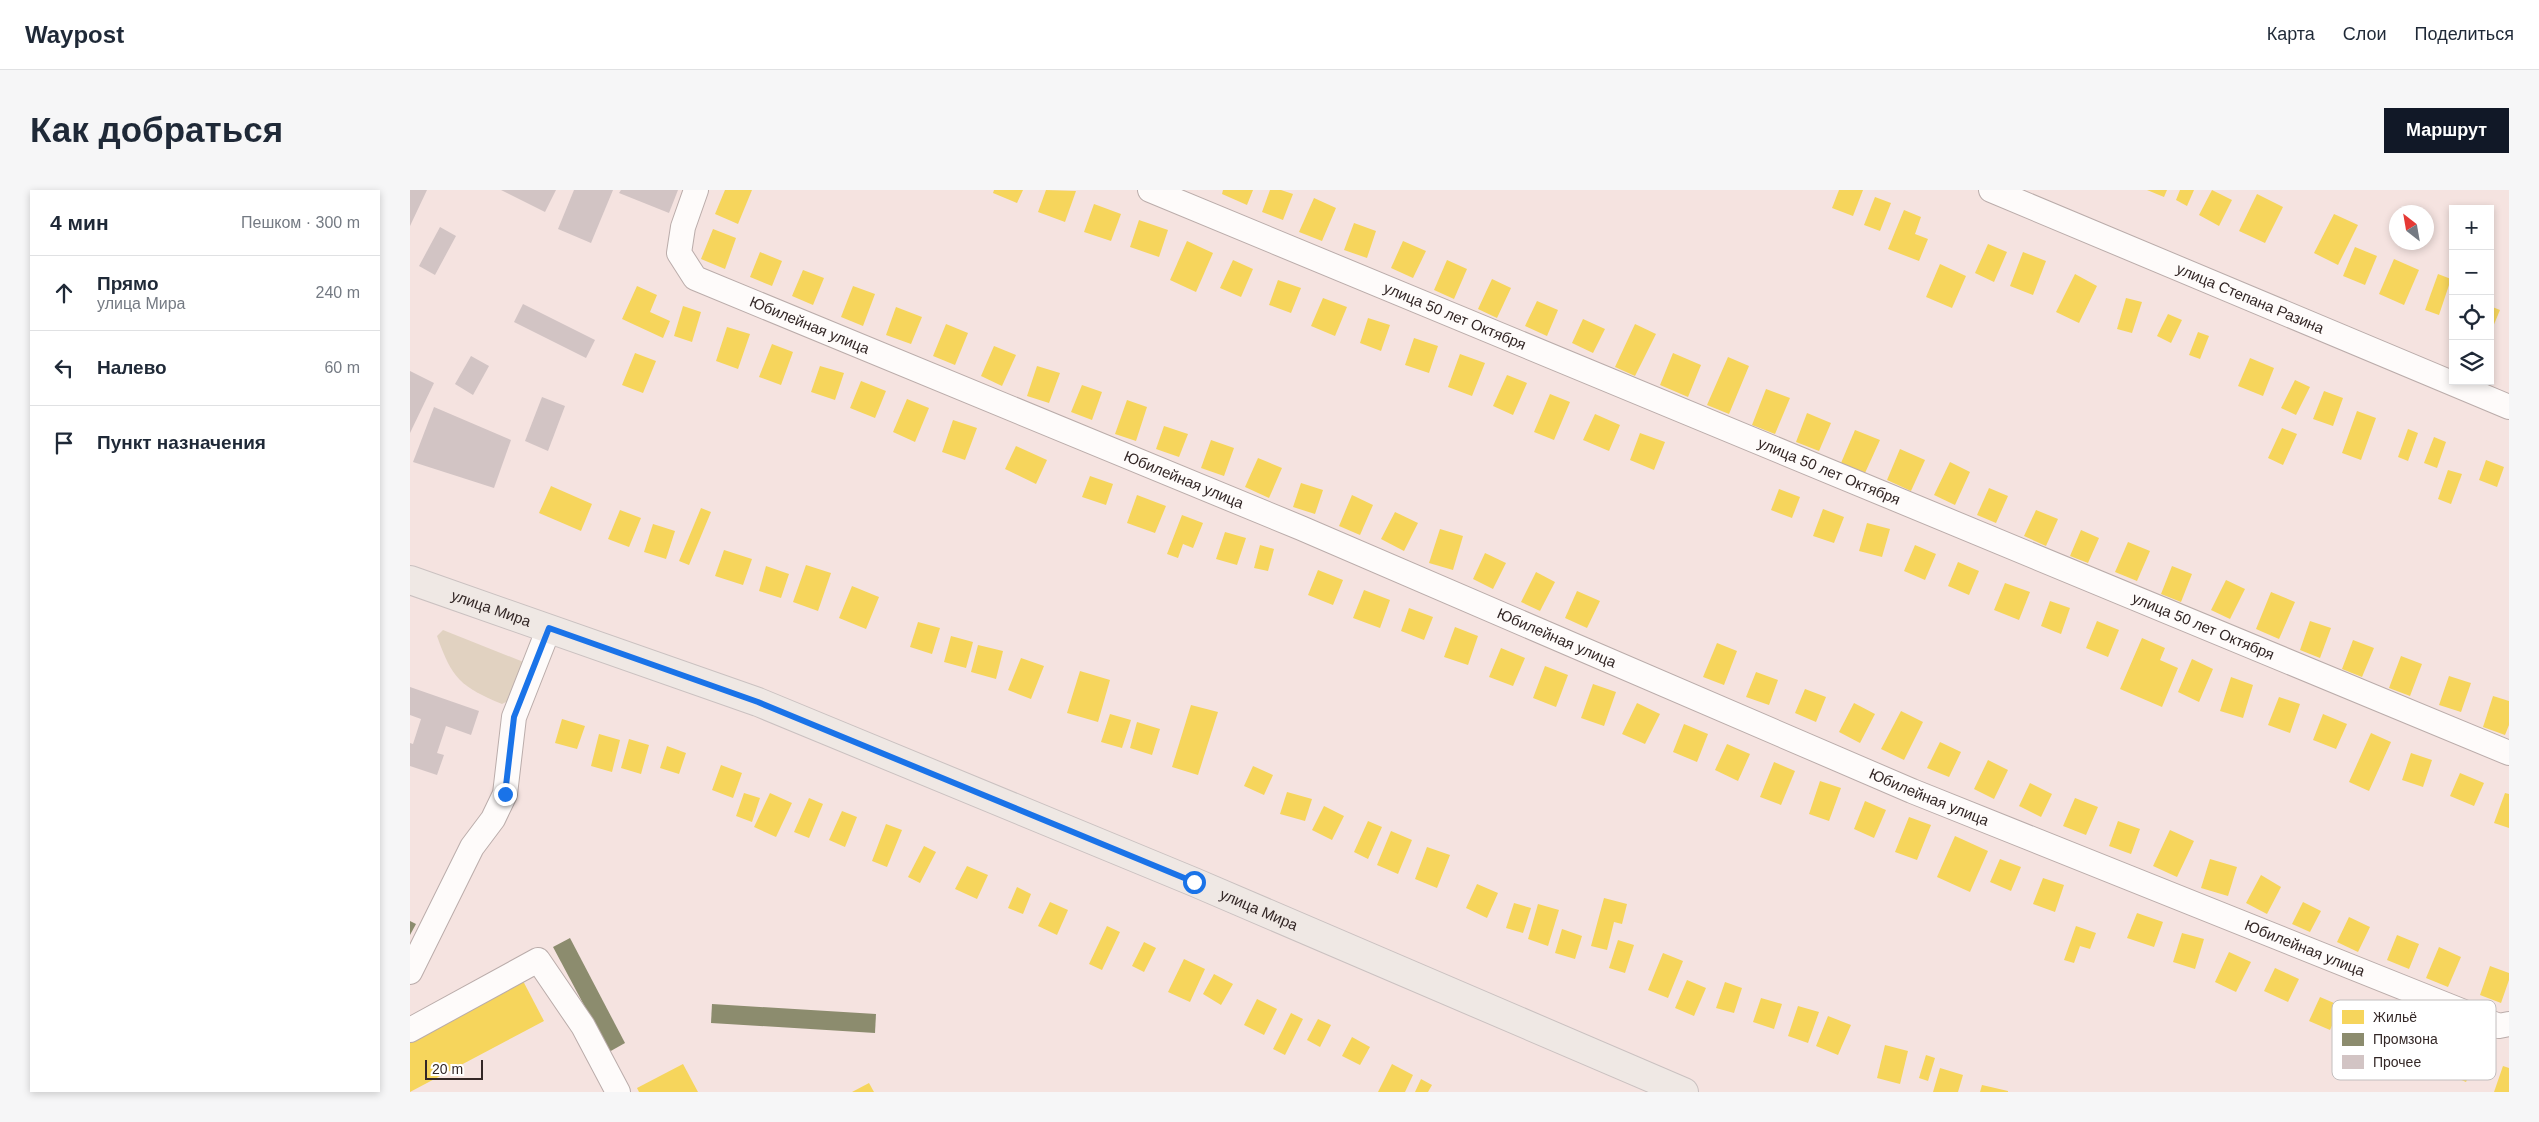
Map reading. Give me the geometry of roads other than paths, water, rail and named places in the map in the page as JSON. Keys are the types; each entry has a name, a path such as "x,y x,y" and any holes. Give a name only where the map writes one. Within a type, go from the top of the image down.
{"main road":[{"name":"улица Мира","path":"410,580 758,702 1194,882 1684,1092"}],"street":[{"name":"Юбилейная улица","path":"696,190 683,227 679,253 695,278 1301,528 1912,791 2434,1000"},
{"name":"улица 50 лет Октября","path":"1150,190 2509,753"},
{"name":"улица Степана Разина","path":"1991,190 2509,407"},
{"path":"410,972 472,847 493,819 505,794 514,717 549,628"},
{"path":"410,1030 538,960 583,1026 618,1092"},
{"name":"Юбилейная улица","path":"2496,1025 2509,1024"}]}
